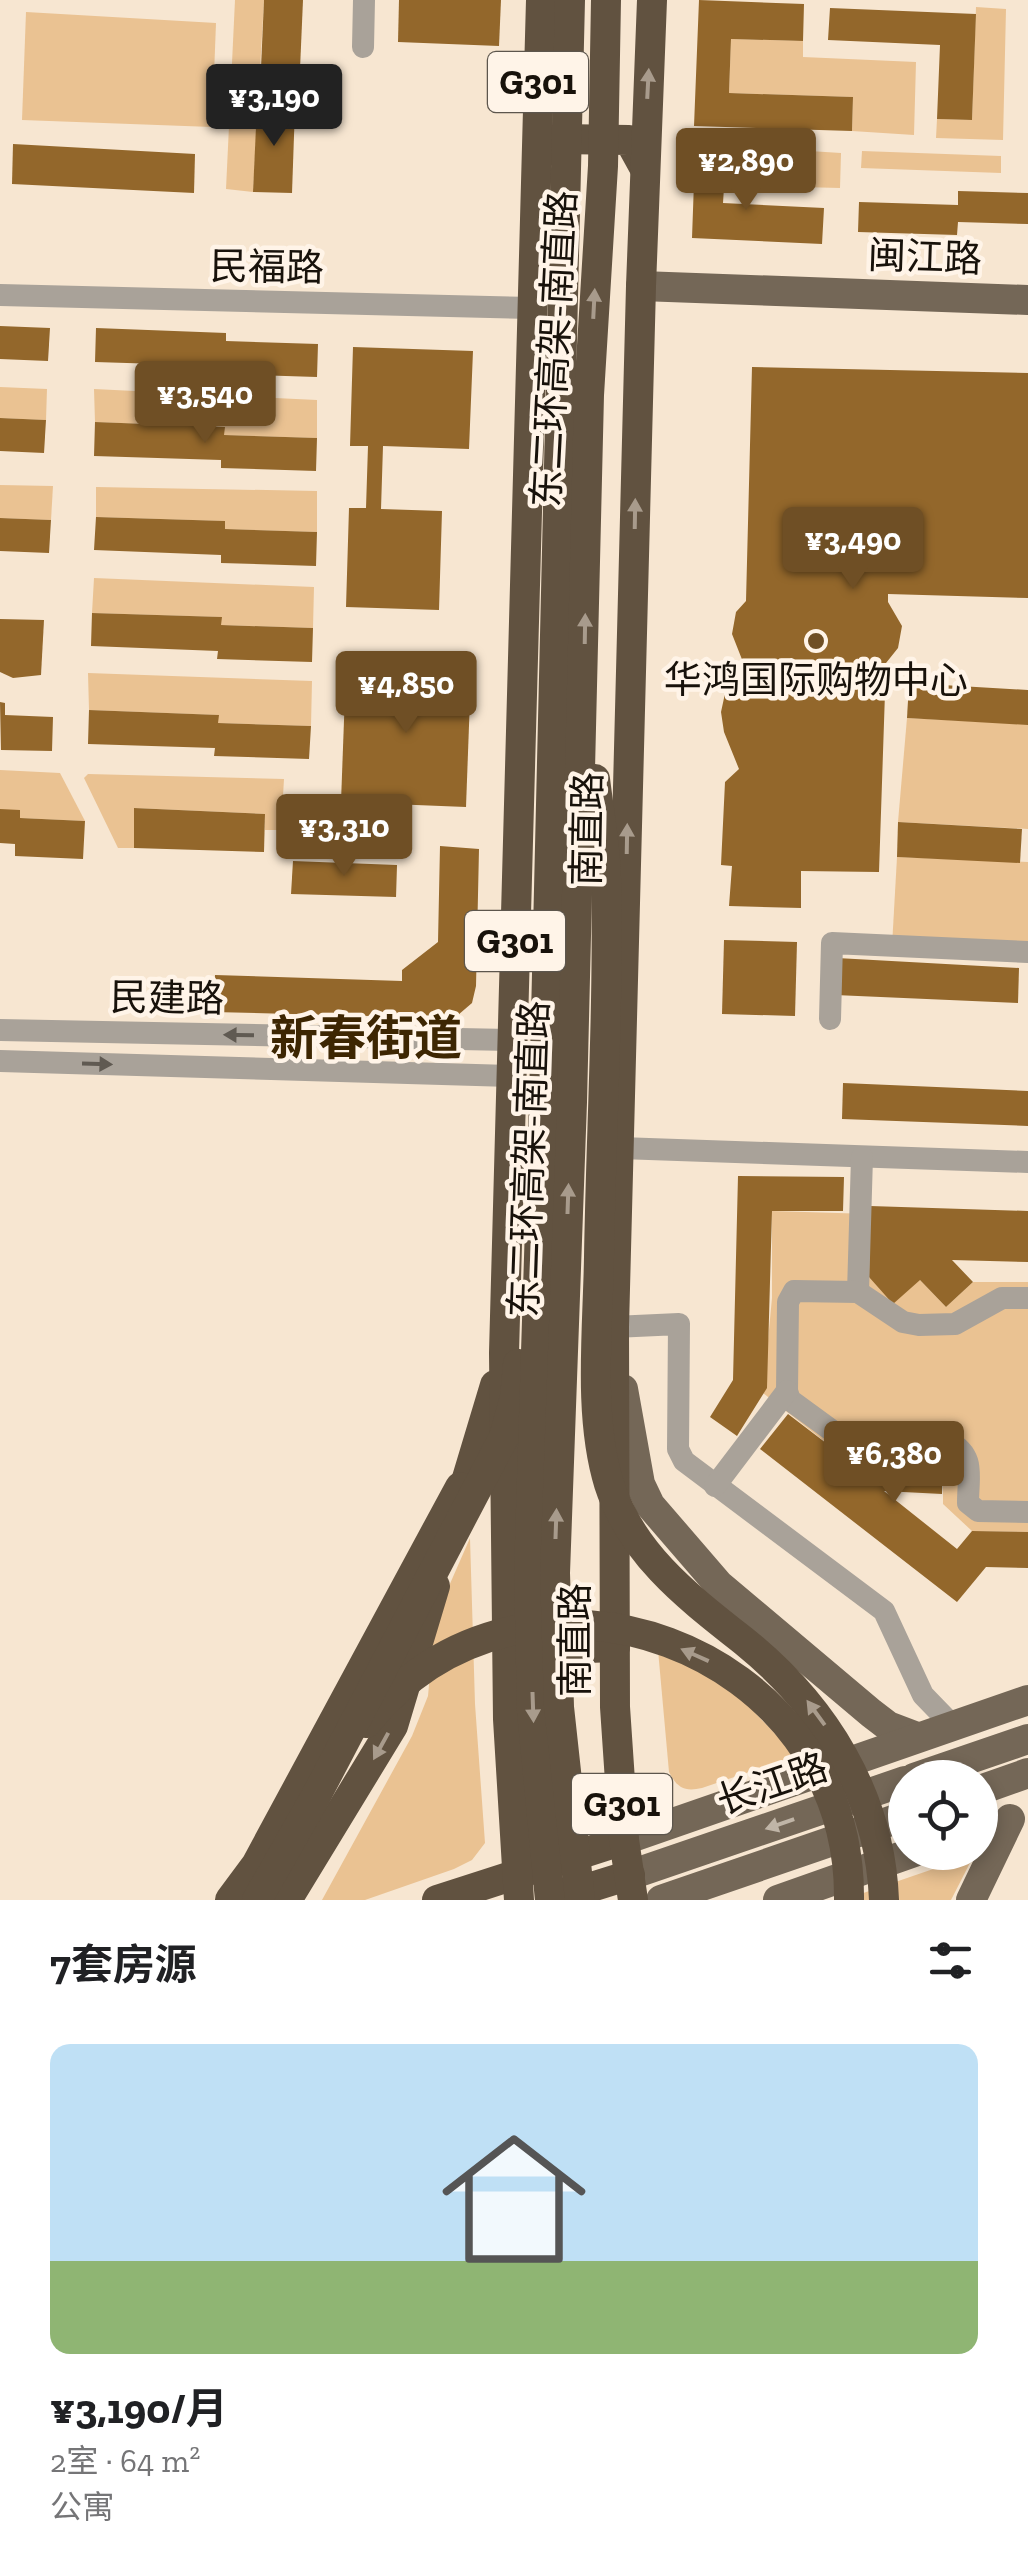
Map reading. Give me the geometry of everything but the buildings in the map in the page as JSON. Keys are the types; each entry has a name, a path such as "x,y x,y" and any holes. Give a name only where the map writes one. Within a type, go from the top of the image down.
{"highway":[{"name":"南直路","path":"517,1887 506,1652 504,1353 540,0"},
{"name":"东二环高架-南直路","path":"550,1900 532,1712 529,1572 570,0"},
{"name":"东二环高架-南直路","path":"580,1900 558,1706 554,1573 584,677 589,395 603,166 606,0"},
{"name":"南直路","path":"631,1888 615,1707 614,1326 652,0"},
{"path":"534,164 558,139 629,140 645,168"},
{"path":"584,677 606,875 598,1345 599,1429 608,1480 632,1534 664,1574 689,1600 772,1665 817,1714 868,1805 878,1838 884,1900"},
{"path":"257,1900 316,1796 504,1437 515,1396 532,884 552,682"},
{"path":"287,1900 393,1726 504,1353"},
{"path":"230,1900 265,1848 470,1467"},
{"path":"316,1796 392,1693 443,1658 522,1628 554,1625 634,1631 696,1655 733,1675 780,1714 800,1737 825,1780 839,1817 850,1900"},
{"path":"506,1652 615,1647"},
{"path":"437,1900 517,1887 624,1840"},
{"name":"长江路","path":"550,1900 631,1888"}],"main road":[{"name":"闽江路","path":"641,280 1028,288"},
{"name":"闽江路","path":"641,280 1028,300"},
{"path":"614,1326 631,1443 640,1484 650,1505 719,1585 888,1726 918,1737"},
{"path":"624,1840 1028,1700"},
{"path":"965,1760 1028,1738"},
{"path":"998,1784 1028,1773"},
{"name":"长江路","path":"631,1888 888,1788"},
{"path":"971,1900 1019,1816"},
{"name":"长江路","path":"660,1900 888,1822"},
{"path":"778,1900 888,1861"}],"street":[{"path":"363,47 364,0"},
{"name":"民福路","path":"0,296 532,308"},
{"path":"830,1019 832,943 1028,952"},
{"name":"民建路","path":"0,1030 512,1040"},
{"name":"民建路","path":"0,1061 510,1076"},
{"path":"620,1148 1028,1162"},
{"path":"858,1292 862,1156"},
{"path":"1028,1298 1002,1298 954,1324 918,1324 903,1322 858,1292 794,1291 788,1302 787,1390 790,1400 842,1438 948,1441 962,1448 968,1458 968,1503 978,1511 1028,1512"},
{"path":"614,1326 679,1324 678,1449 684,1461 884,1611 922,1695 953,1726"},
{"path":"715,1486 787,1390"}],"shaded area":[{"path":"235,0 264,0 253,192 226,189"},
{"path":"976,7 1006,9 1003,140 936,138 937,119 972,120"},
{"path":"26,12 216,23 212,127 22,120"},
{"path":"731,39 803,41 803,57 916,62 914,135 852,131 853,97 729,93"},
{"path":"760,148 841,153 840,188 759,186"},
{"path":"862,151 1001,156 1001,173 861,168"},
{"path":"0,387 47,389 46,420 0,418"},
{"path":"94,389 317,400 317,438 224,435 224,427 95,422"},
{"path":"0,485 53,486 51,520 0,518"},
{"path":"96,487 317,491 317,532 225,529 224,521 96,517"},
{"path":"94,578 314,587 313,628 221,625 221,617 92,613"},
{"path":"88,673 312,681 311,726 218,723 218,715 89,710"},
{"path":"907,718 1028,724 1028,829 898,822"},
{"path":"0,770 60,773 85,821 20,818 0,809"},
{"path":"88,774 284,779 281,830 265,830 265,814 135,808 134,848 118,848 84,778"},
{"path":"897,857 1028,862 1028,952 892,946"},
{"path":"772,1211 870,1214 920,1280 946,1307 973,1282 1028,1282 1028,1532 972,1531 943,1504 943,1456 853,1451 847,1459 763,1393 772,1298"},
{"path":"470,1538 475,1704 485,1843 472,1860 454,1869 365,1900 322,1900 412,1736 428,1696 435,1618"},
{"path":"658,1650 725,1681 796,1756 702,1788 678,1785 669,1772"},
{"path":"930,1870 966,1870 951,1900 843,1900"}],"place":[{"name":"华鸿国际购物中心","path":"816,641"}],"district":[{"name":"新春街道","path":"366,1038"}]}
